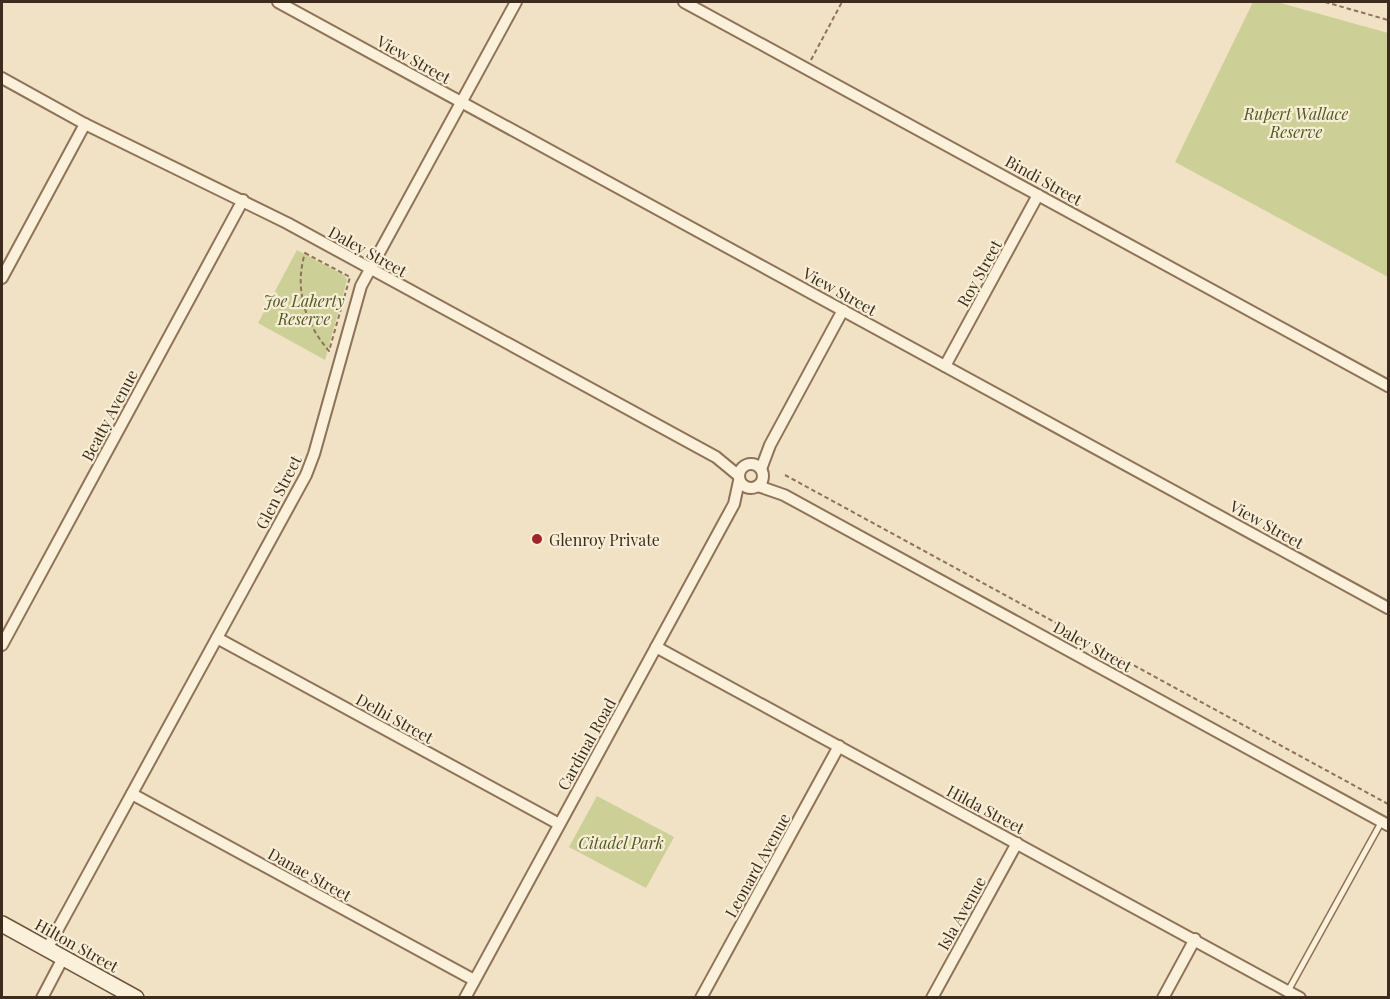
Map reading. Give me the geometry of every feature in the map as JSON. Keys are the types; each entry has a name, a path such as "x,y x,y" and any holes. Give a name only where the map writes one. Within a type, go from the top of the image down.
{"street":[{"name":"View Street","path":"278,2 1389,608"},
{"name":"Glen Street","path":"47,949 306,476 358,295 516,2"},
{"name":"Bindi Street","path":"684,2 1389,386"},
{"name":"Daley Street","path":"2,78 86,124 243,200 1385,823"},
{"path":"2,278 86,124"},
{"name":"Roy Street","path":"945,366 1038,195"},
{"name":"Beatty Avenue","path":"2,645 243,200"},
{"name":"Cardinal Road","path":"465,998 734,504 770,445 843,310"},
{"name":"Delhi Street","path":"217,638 559,824"},
{"name":"Hilda Street","path":"656,647 1300,998"},
{"name":"Leonard Avenue","path":"701,998 838,746"},
{"name":"Danae Street","path":"132,794 474,980"},
{"name":"Isla Avenue","path":"932,998 1017,843"},
{"name":"Hilton Street","path":"2,924 136,998"},
{"path":"1163,998 1195,939"},
{"path":"42,998 63,958"}],"lane":[{"path":"1288,991 1385,823"}],"path":[{"path":"806,68 842,2"},
{"path":"1325,2 1389,21"},
{"path":"306,253 350,277 329,351 311,326 304,309 301,282 306,253"},
{"path":"784,475 1389,804"}],"green space":[{"name":"Rupert Wallace Reserve","path":"1253,2 1277,2 1388,33 1388,277 1175,162"},
{"name":"Joe Laherty Reserve","path":"297,250 344,275 347,280 325,360 258,323"},
{"name":"Citadel Park","path":"597,796 674,837 646,888 569,847"}],"place":[{"name":"Glenroy Private","path":"537,539"}]}
